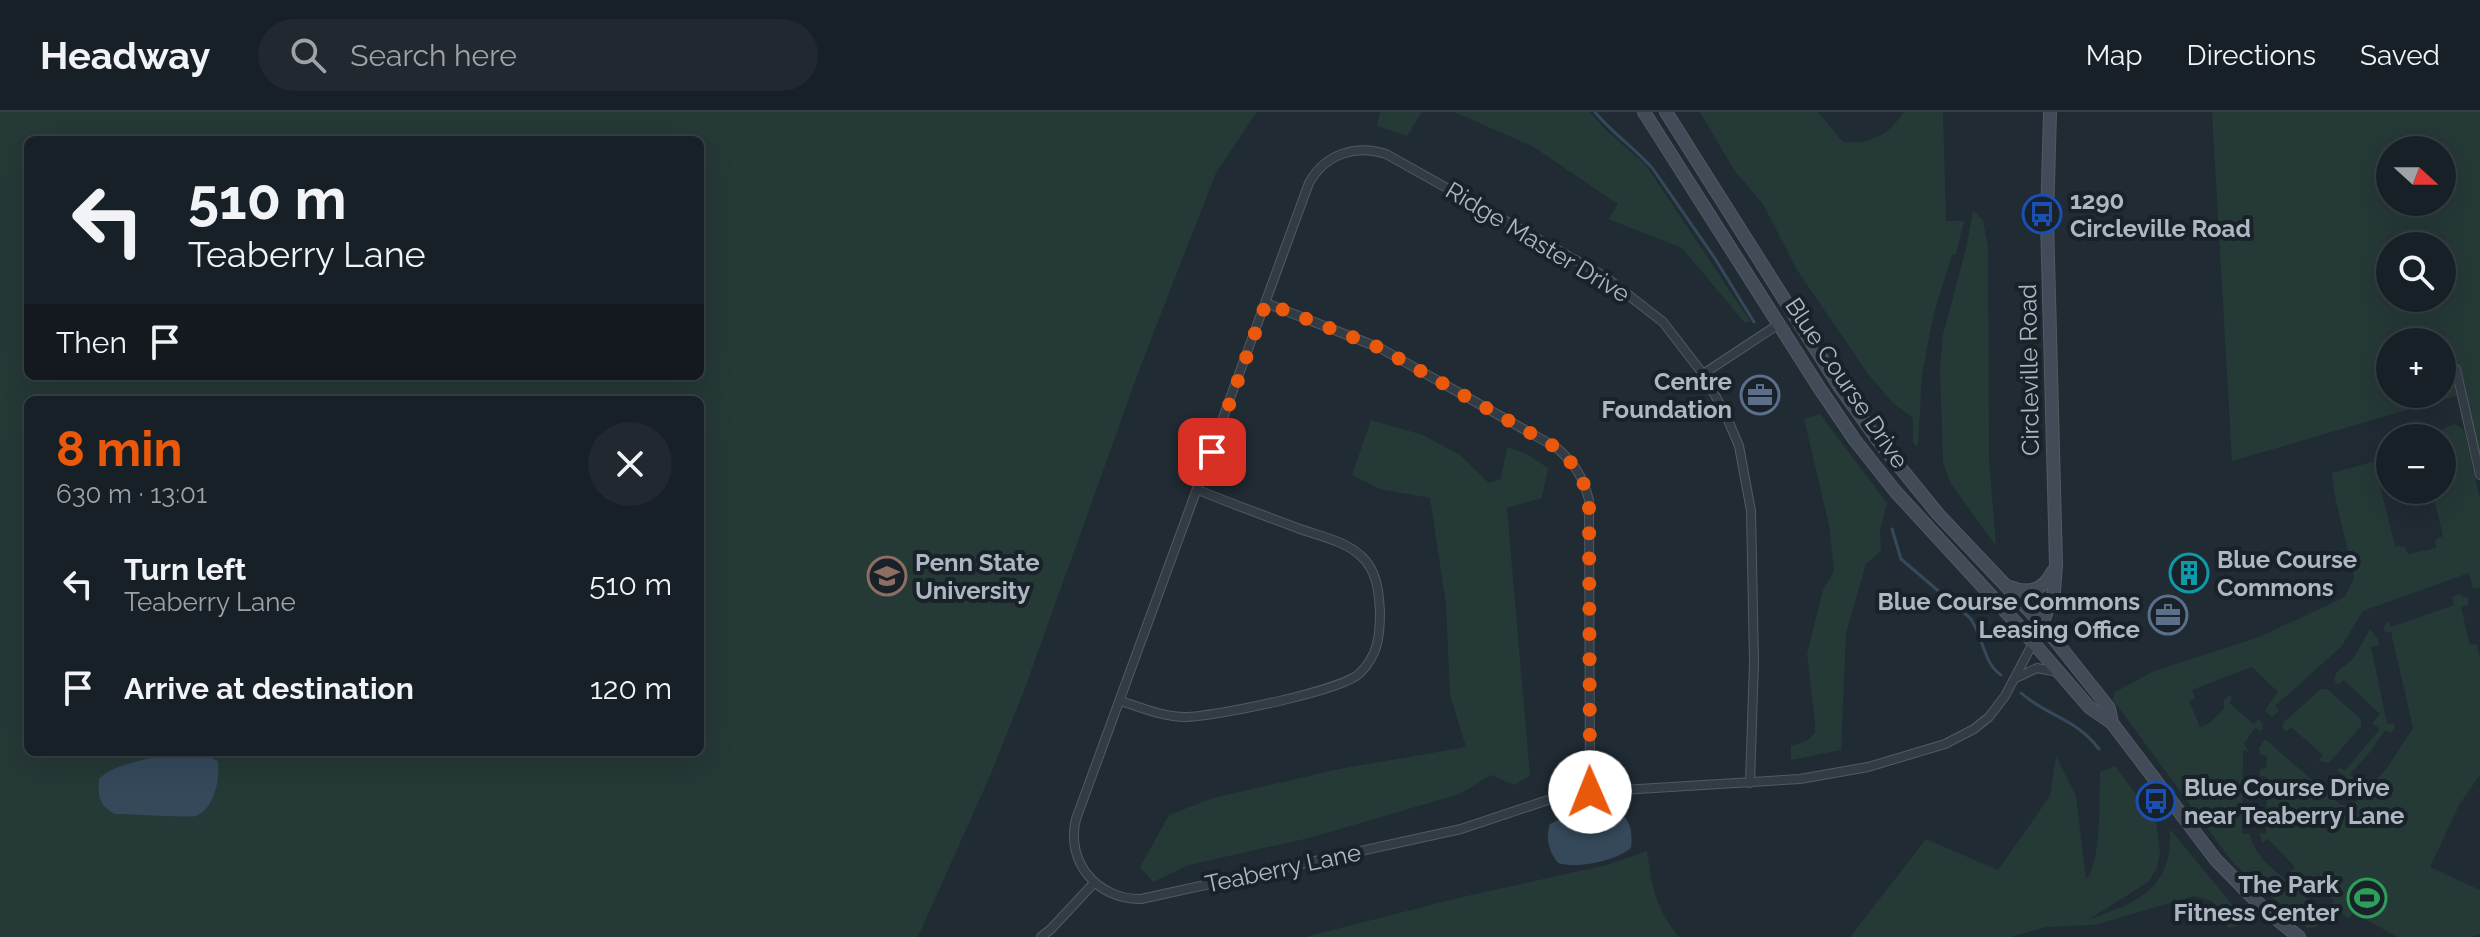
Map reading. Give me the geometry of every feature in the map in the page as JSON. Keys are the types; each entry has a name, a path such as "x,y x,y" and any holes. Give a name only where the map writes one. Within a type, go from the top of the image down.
{"main road":[{"name":"Blue Course Drive","path":"1644,112 1836,413 1882,474 2089,707 2112,723 2209,853 2253,899 2299,937"},
{"name":"Blue Course Drive","path":"1666,112 1858,413 1918,490 2043,625 2109,708 2112,723"},
{"name":"Circleville Road","path":"2033,643 2054,592 2056,564 2047,220 2050,112"},
{"path":"2005,585 2023,591 2039,588 2049,580 2056,564"}],"street":[{"name":"Ridge Master Drive","path":"1266,303 1313,176 1325,163 1341,154 1358,150 1377,151 1604,276 1663,322 1703,374 1725,413 1746,473 1751,511 1754,662 1750,783"},
{"path":"1041,937 1094,883 1076,855 1074,826 1266,303 1380,348 1557,448 1578,470 1589,500 1590,792"},
{"path":"1703,374 1779,324"},
{"path":"2456,369 2480,475"},
{"path":"1120,701 1165,715 1183,717 1237,708 1347,681 1366,667 1378,645 1380,603 1377,584 1361,556 1336,542 1198,490"},
{"name":"Teaberry Lane","path":"1094,883 1123,898 1141,899 1461,829 1536,803 1590,792 1800,779 1868,767 1957,740 1989,717 2015,680 2033,643"},
{"path":"2015,680 2037,668 2059,673"}],"green space":[{"name":"Penn State University","path":"0,112 1257,112 1216,173 1141,365 1024,691 990,776 918,937 0,937"},
{"path":"1380,112 1422,112 1407,136 1377,126"},
{"path":"1454,112 1590,112 1646,165 1750,321 1745,323 1682,248 1608,219 1618,204 1532,146"},
{"path":"1700,112 1818,112 1843,142 1862,142 1885,132 1904,112 1943,112 1946,221 1964,221 1956,254 1952,255 1934,313 1922,374 1918,447 1913,443 1913,418 1893,403 1868,374 1797,270 1763,204 1734,170"},
{"path":"2212,112 2480,112 2480,475 2462,394 2456,396 2456,328 2376,328 2376,408 2414,408 2232,461"},
{"path":"1973,211 1983,220 1988,248 1989,459 1996,546 1951,484 1943,463 1940,369 1943,335"},
{"path":"1820,414 1887,503 1880,530 1881,551 1866,564 1846,633 1841,750 1791,760 1791,746 1808,740 1815,733 1807,654 1823,590 1834,571 1829,525 1804,419"},
{"path":"1371,420 1423,435 1460,455 1489,483 1501,479 1507,447 1525,453 1548,468 1542,498 1507,508 1530,776 1514,785 1491,775 1460,794 1309,838 1189,865 1153,882 1140,867 1169,815 1213,798 1339,769 1466,747 1450,695 1446,604 1430,498 1380,489 1352,475"},
{"path":"2456,425 2464,430 2480,499 2480,588 2473,589 2469,573 2363,611 2341,647 2275,706 2279,711 2272,717 2265,710 2278,692 2252,667 2192,690 2195,698 2189,701 2200,727 2224,709 2224,700 2229,695 2232,698 2229,703 2254,724 2258,719 2263,724 2262,730 2255,728 2244,744 2249,752 2243,750 2242,834 2250,834 2262,858 2316,908 2322,919 2316,927 2307,928 2233,863 2113,700 2115,692 2154,671 2259,637 2345,597 2354,577 2332,473 2376,461 2376,504 2384,504 2395,546 2405,547 2408,554 2436,548 2435,540 2443,536 2435,504 2456,504"},
{"path":"2459,594 2468,598 2468,605 2461,607 2470,645 2477,644 2480,658 2480,775 2459,805 2430,867 2480,890 2480,934 2472,937 2398,937 2353,913 2349,919 2331,906 2334,901 2305,876 2299,881 2290,873 2295,867 2268,839 2262,843 2260,833 2266,833 2267,777 2260,776 2260,769 2266,768 2267,756 2260,754 2259,748 2265,739 2341,805 2355,803 2387,768 2413,728 2391,632 2385,632 2383,627 2388,621 2391,627 2454,605 2452,597"},
{"path":"2370,629 2378,639 2379,645 2371,647 2387,724 2394,723 2395,728 2391,733 2385,730 2350,774 2354,779 2347,784 2340,779 2345,776 2337,771 2339,767 2345,771 2380,729 2372,723 2380,714 2344,680 2338,685 2334,680 2337,672 2353,659"},
{"path":"2321,689 2327,689 2361,719 2361,726 2329,763 2318,761 2323,755 2291,727 2286,732 2282,726"},
{"path":"2056,756 2076,796 2086,879 2095,860 2097,845 2100,772 2115,766 2156,821 2160,853 2157,868 2148,882 2088,920 2149,891 2165,867 2170,829 2235,908 2239,926 2228,928 2212,901 2194,896 2095,925 2045,927 2012,937 1850,937 1926,839 1998,870 2050,796"},
{"path":"1647,851 1656,897 1679,937 1305,937 1462,897 1607,865"}],"water":[{"path":"162,756 207,756 218,761 215,792 208,806 196,816 115,814 103,804 99,795 99,779 125,765"},
{"path":"1612,810 1623,815 1629,824 1631,848 1596,863 1558,863 1549,845 1550,824"}],"waterway":[{"path":"1595,112 1653,169 1714,257 1754,322"},
{"path":"1892,529 1901,559 1970,618 1990,663 2001,675"},
{"path":"2021,693 2072,724 2099,749"}],"place":[{"name":"1290 Circleville Road","path":"2042,214"},
{"name":"Centre Foundation","path":"1760,395"},
{"name":"Blue Course Commons","path":"2189,573"},
{"name":"Penn State University","path":"887,576"},
{"name":"Blue Course Commons Leasing Office","path":"2168,615"},
{"name":"Blue Course Drive near Teaberry Lane","path":"2156,801"},
{"name":"The Park Fitness Center","path":"2367,898"}],"route":[{"path":"1212,452 1266,303 1380,348 1557,448 1578,470 1589,500 1590,792"}]}
